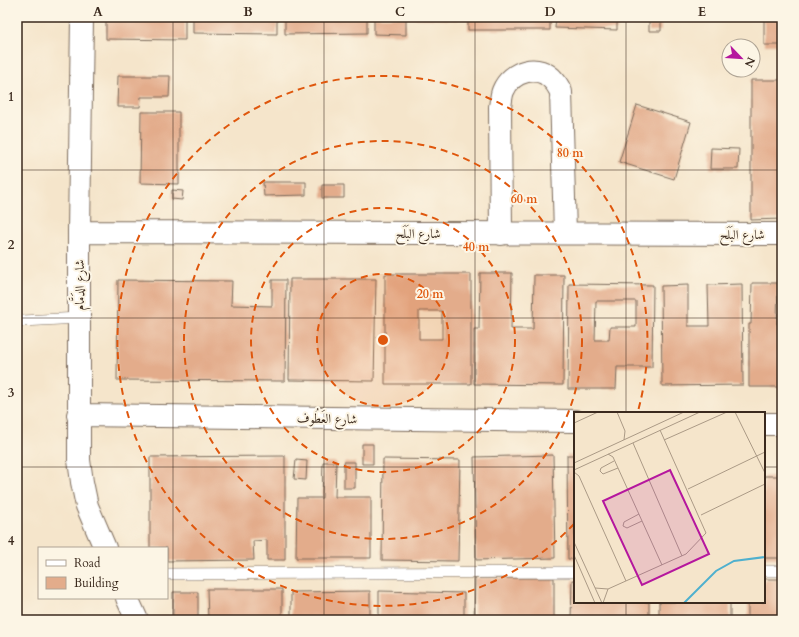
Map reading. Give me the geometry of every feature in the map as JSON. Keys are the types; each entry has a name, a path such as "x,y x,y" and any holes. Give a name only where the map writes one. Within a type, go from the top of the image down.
{"street":[{"name":"شارع الدَمَّام","path":"82,17 79,232 79,460 87,506 105,547"},
{"path":"501,234 500,107 502,93 508,81 518,73 531,70 544,73 554,80 561,92 565,233"},
{"name":"شارع البَلَح","path":"79,232 782,234"},
{"name":"شارع العَطُوف","path":"78,415 574,421"},
{"path":"765,424 782,424"},
{"path":"127,599 137,620"}],"lane":[{"path":"23,321 79,318"},
{"path":"765,571 782,571"},
{"path":"168,574 574,572"}],"building":[{"path":"106,17 185,17 185,40 106,39"},
{"path":"193,17 277,17 277,34 193,33"},
{"path":"285,17 367,17 367,33 285,34"},
{"path":"374,17 458,17 458,20 406,18 406,35 374,34"},
{"path":"468,17 550,17 550,30 468,30"},
{"path":"556,17 617,17 617,30 555,28"},
{"path":"649,17 729,17 729,19 661,20 661,31 649,31"},
{"path":"764,17 782,17 782,45 764,45"},
{"path":"118,76 170,76 169,97 141,97 140,107 117,107"},
{"path":"751,80 782,80 782,219 751,220"},
{"path":"637,105 691,122 674,179 619,162"},
{"path":"141,112 179,112 179,184 140,183"},
{"path":"711,148 739,149 738,169 710,169"},
{"path":"263,182 306,182 306,195 264,196"},
{"path":"322,185 344,185 344,198 322,198"},
{"path":"172,190 183,191 182,200 172,199"},
{"path":"480,273 512,273 511,329 533,329 534,275 564,275 563,385 474,384 474,329 479,329"},
{"path":"385,274 471,274 471,384 385,384","holes":["419,311 442,311 442,339 419,339"]},
{"path":"290,279 376,279 374,381 289,380"},
{"path":"118,280 232,281 231,305 272,306 272,280 286,280 285,381 117,380"},
{"path":"752,283 778,283 777,324 782,324 782,387 749,387 749,324 751,324"},
{"path":"569,284 653,285 652,367 617,367 616,389 568,389","holes":["596,301 636,301 636,327 610,327 609,340 595,340"]},
{"path":"742,284 743,385 662,386 661,286 688,285 688,326 709,326 708,285"},
{"path":"362,444 373,444 373,464 362,464"},
{"path":"553,455 555,558 476,560 474,457"},
{"path":"567,455 574,455 574,559 568,559"},
{"path":"285,456 285,560 267,560 267,540 253,541 254,560 168,561 168,547 150,547 150,457"},
{"path":"383,459 460,460 458,561 382,560"},
{"path":"296,460 307,461 306,480 294,479"},
{"path":"323,462 336,462 335,497 371,497 371,558 296,558 297,498 322,498"},
{"path":"344,462 355,462 355,488 344,488"},
{"path":"765,476 782,476 782,558 765,558"},
{"path":"475,578 554,578 554,620 474,620"},
{"path":"765,579 782,579 782,620 748,620 748,603 765,603"},
{"path":"572,580 574,580 574,603 649,603 649,620 571,620"},
{"path":"207,589 282,589 282,620 208,620"},
{"path":"370,591 370,620 291,620 291,592"},
{"path":"379,591 464,593 464,620 379,620"},
{"path":"173,592 198,592 198,620 173,620"},
{"path":"659,603 730,603 730,620 659,620"}]}
